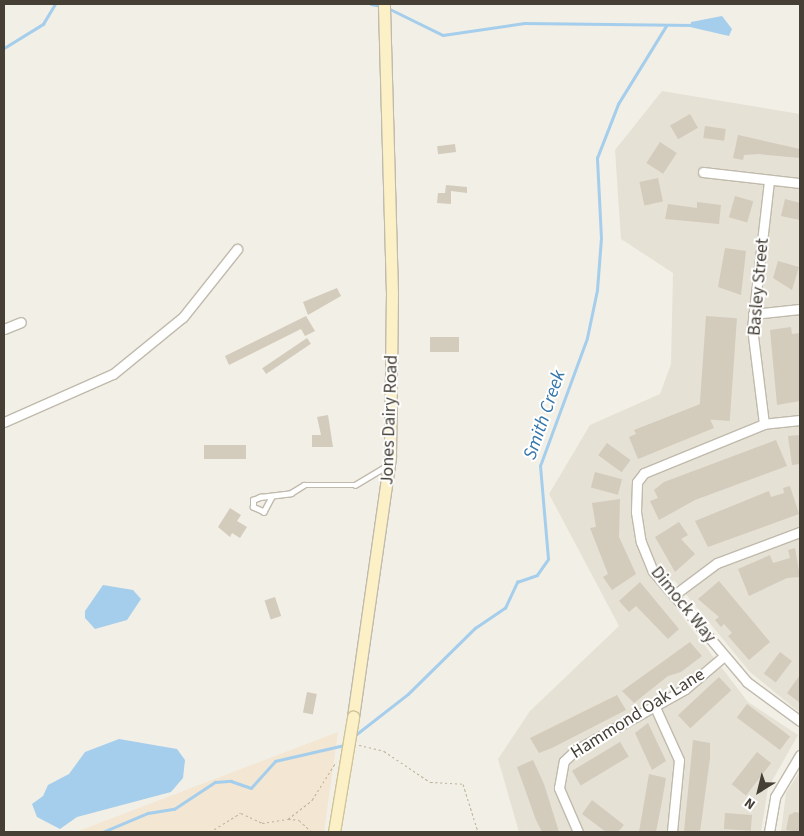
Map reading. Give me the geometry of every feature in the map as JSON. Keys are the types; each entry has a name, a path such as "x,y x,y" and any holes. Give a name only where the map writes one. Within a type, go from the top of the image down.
{"street":[{"name":"Jones Dairy Road","path":"334,832 353,717 389,464 392,302 384,8"},
{"path":"703,172 800,183"},
{"name":"Basley Street","path":"764,424 754,314 769,180"},
{"path":"4,422 120,368 183,318 237,249"},
{"path":"754,314 800,309"},
{"path":"4,330 21,322"},
{"name":"Dimock Way","path":"800,420 764,424 638,478 640,542 653,571 747,682 800,722"},
{"path":"674,595 717,562 800,532"},
{"name":"Hammond Oak Lane","path":"578,832 559,788 564,761 576,750 655,707 724,656"},
{"path":"655,707 679,760 672,832"},
{"path":"768,832 775,797 800,755"}],"lane":[{"path":"272,497 264,512 253,507 253,500 272,497 304,485 355,485 389,464"}],"path":[{"path":"352,749 370,745 430,782 458,780 468,789 478,832"},
{"path":"288,819 312,800 326,772 342,757"},
{"path":"210,832 241,813 262,823 288,819 299,820 312,832"}],"shaded area":[{"path":"662,91 800,114 800,713 750,672 674,580 662,590 748,702 798,735 768,788 761,832 519,832 498,759 530,711 619,626 549,494 590,425 660,394 671,364 673,273 621,239 615,150"},
{"path":"338,732 324,832 76,832"},
{"path":"800,771 800,832 781,832 786,793"}],"water":[{"path":"722,16 732,29 729,36 690,27 691,22"},
{"path":"103,585 133,590 141,599 127,620 95,629 85,618 85,611"},
{"path":"119,739 177,749 185,760 183,778 171,792 77,817 60,829 37,817 32,804 43,796 48,785 69,774 85,752"}],"building":[{"path":"690,114 698,128 678,139 670,126"},
{"path":"705,126 726,129 724,141 703,138"},
{"path":"738,135 800,149 800,158 758,154 744,155 743,160 733,158"},
{"path":"660,142 677,153 663,174 646,163"},
{"path":"455,144 456,152 438,154 437,146"},
{"path":"658,178 663,201 644,205 639,182"},
{"path":"446,185 467,187 467,193 451,191 451,204 437,203 438,193 445,193"},
{"path":"735,196 753,201 747,222 729,217"},
{"path":"785,199 800,203 800,220 781,216"},
{"path":"697,202 721,205 719,224 665,219 668,204 697,208"},
{"path":"725,248 746,251 741,295 718,287"},
{"path":"778,261 799,267 792,290 773,278"},
{"path":"337,288 341,296 308,315 303,302"},
{"path":"306,316 315,331 305,336 301,329 229,365 225,356"},
{"path":"706,316 737,318 730,421 699,419"},
{"path":"791,327 792,334 800,333 800,401 777,405 770,330"},
{"path":"430,337 459,337 459,352 430,352"},
{"path":"307,338 311,344 266,374 262,368"},
{"path":"703,403 714,428 638,459 629,437 636,434 634,430"},
{"path":"328,415 333,447 312,447 312,435 321,435 317,417"},
{"path":"800,435 800,464 792,465 788,436"},
{"path":"776,440 787,466 695,500 659,520 650,501 658,498 654,490 664,482"},
{"path":"607,443 630,460 622,472 598,455"},
{"path":"204,445 246,445 246,459 204,459"},
{"path":"595,472 622,479 618,495 591,487"},
{"path":"790,486 799,514 708,547 695,521 769,491 771,497 784,493 783,488"},
{"path":"620,499 619,537 636,574 612,590 603,577 608,574 590,528 596,527 592,503"},
{"path":"230,508 241,515 237,521 247,527 240,538 232,533 230,537 218,527"},
{"path":"679,522 688,535 681,539 695,554 675,572 655,537"},
{"path":"795,548 800,577 787,578 749,596 738,569 770,555 773,563 790,558 788,550"},
{"path":"719,581 770,642 749,660 728,636 732,633 724,624 721,627 715,620 719,617 698,599"},
{"path":"640,582 679,629 668,639 636,606 629,612 619,601"},
{"path":"275,597 281,616 271,619 265,600"},
{"path":"690,642 702,656 681,672 668,676 634,703 622,691"},
{"path":"780,652 792,661 776,683 764,674"},
{"path":"800,675 800,703 787,693"},
{"path":"719,677 731,690 690,728 678,715"},
{"path":"307,692 317,694 313,715 303,713"},
{"path":"617,695 626,710 539,753 530,738"},
{"path":"747,704 790,736 780,750 737,718"},
{"path":"648,723 666,761 652,770 635,733"},
{"path":"693,740 710,743 710,758 700,832 684,832"},
{"path":"620,742 629,757 581,785 572,771"},
{"path":"757,752 771,763 746,795 732,784"},
{"path":"533,760 544,784 559,832 542,832 536,820 517,767"},
{"path":"649,774 666,778 656,832 639,832"},
{"path":"592,800 624,825 618,832 606,832 582,814"},
{"path":"795,812 800,813 800,832 786,830 789,815"},
{"path":"725,813 752,815 751,831 724,829"}],"waterway":[{"path":"4,48 43,24 55,4"},
{"path":"320,4 357,4"},
{"path":"371,4 381,6"},
{"path":"388,8 443,35 524,23 693,25"},
{"name":"Smith Creek","path":"354,736 408,694 475,628 505,608 517,582 537,575 548,559 540,466 587,338 597,290 601,238 597,158 618,104 666,26"},
{"name":"Smith Creek","path":"103,832 148,813 174,809 215,782 231,781 251,788 275,761 345,745"}]}
